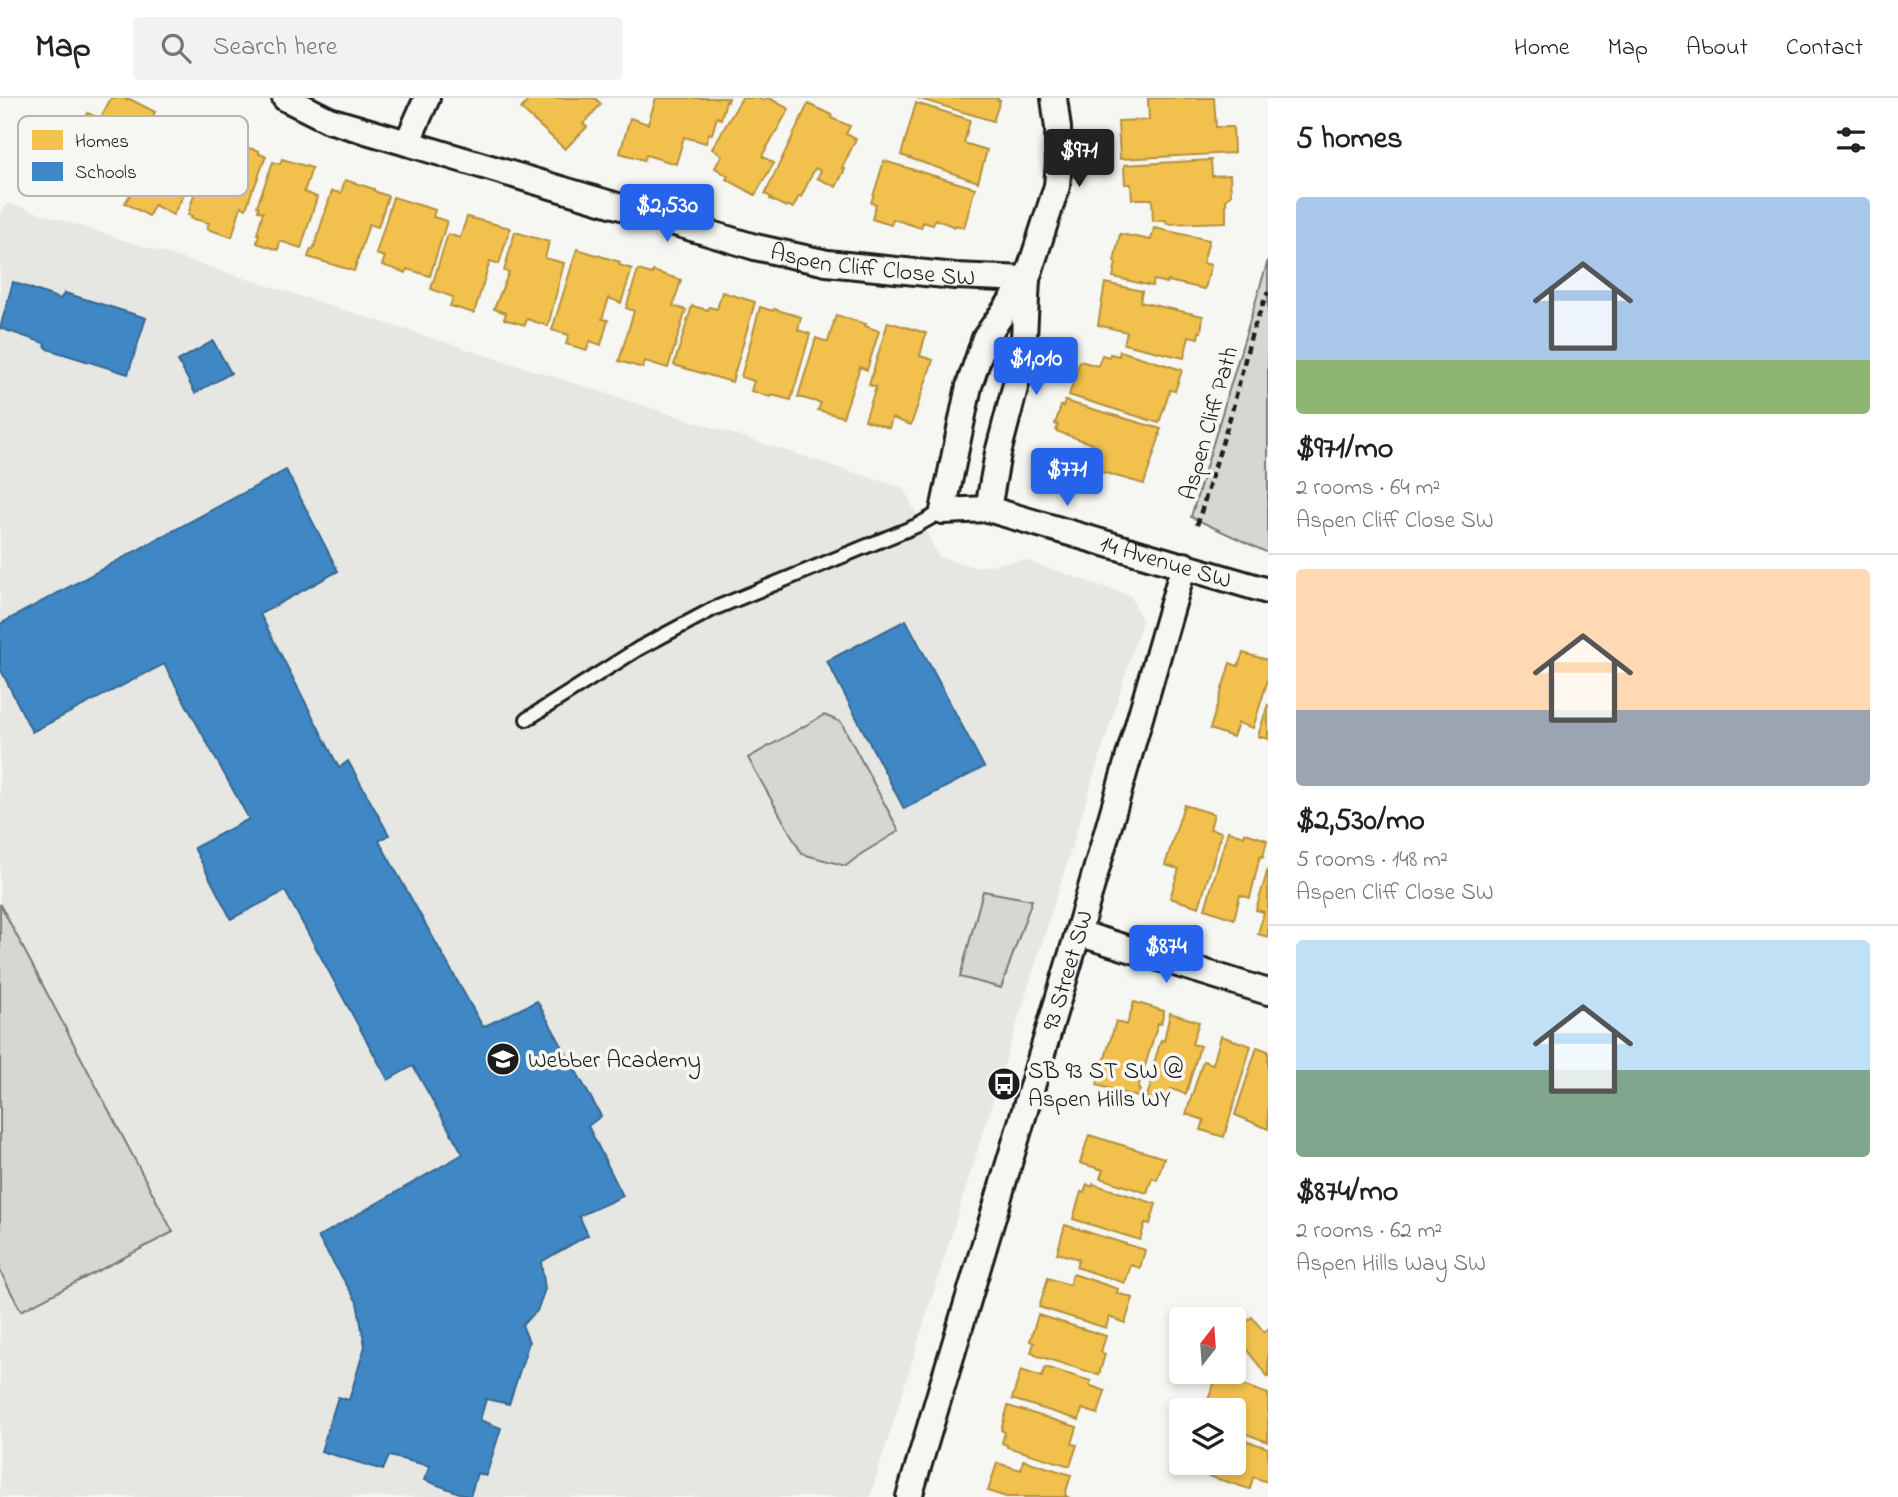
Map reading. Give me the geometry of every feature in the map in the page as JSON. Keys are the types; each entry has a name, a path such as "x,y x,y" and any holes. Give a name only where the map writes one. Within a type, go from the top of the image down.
{"street":[{"name":"Aspen Cliff Close SW","path":"285,98 329,120 755,247 827,263 955,276 1027,279"},
{"path":"408,143 427,98"},
{"name":"Aspen Cliff Close SW","path":"988,509 998,453 1023,357 1027,279 1057,186 1059,150 1054,98"},
{"name":"Aspen Cliff Close SW","path":"943,511 969,386 985,338 1027,279"},
{"name":"14 Avenue SW","path":"943,511 988,509 1268,591"},
{"name":"93 Street SW","path":"909,1497 1078,933 1184,565"},
{"path":"1078,933 1268,992"}],"lane":[{"path":"527,719 638,649 713,609 916,526 943,511"}],"path":[{"name":"Aspen Cliff Path","path":"1197,525 1252,332 1268,292"}],"shaded area":[{"name":"Webber Academy","path":"8,203 903,488 939,557 974,567 1024,560 1131,596 1142,621 870,1497 0,1497 0,213"},
{"path":"1268,260 1268,553 1191,517"},
{"path":"824,715 841,722 899,831 846,866 802,854 748,758"},
{"path":"983,891 1032,900 1001,988 960,977"},
{"path":"0,904 173,1232 21,1311 0,1271"}],"building: Homes":[{"path":"111,98 128,98 155,112 153,116 102,116"},
{"path":"530,98 595,98 601,104 583,124 587,127 565,149 521,109"},
{"path":"656,98 729,98 721,119 717,117 706,143 684,137 676,164 646,155 644,160 620,153 630,118 648,124"},
{"path":"742,98 759,98 763,101 769,98 789,109 762,156 774,163 755,195 726,179 728,176 715,168 722,155 712,149"},
{"path":"917,98 998,98 1000,101 993,121"},
{"path":"1148,98 1214,98 1216,127 1233,127 1234,153 1120,159 1118,121 1149,120"},
{"path":"916,103 970,120 964,143 987,150 978,182 901,155"},
{"path":"808,104 850,126 846,134 856,139 836,187 817,178 821,171 815,168 793,208 787,205 786,207 765,194"},
{"path":"248,148 266,156 246,209 241,206 232,237 207,229 209,223 188,215 194,196 248,196"},
{"path":"282,159 312,168 304,192 317,197 301,248 280,241 278,250 257,243 263,212 258,211 257,206 273,162 280,164"},
{"path":"1211,160 1212,176 1230,175 1231,195 1226,200 1226,222 1167,224 1166,220 1153,221 1152,199 1132,199 1131,184 1125,184 1124,165"},
{"path":"884,161 975,188 964,228 935,219 933,225 923,222 921,228 893,219 891,225 872,219 876,204 871,203"},
{"path":"345,180 388,196 378,227 369,224 354,271 308,257 311,249 313,250 332,191 341,193"},
{"path":"129,196 183,196 173,215 154,205 149,216 125,203"},
{"path":"393,197 435,210 433,217 447,221 430,276 407,269 406,273 382,265 385,257 376,254"},
{"path":"467,217 510,228 499,264 490,261 474,313 450,306 453,297 431,289 448,234 460,238"},
{"path":"1154,228 1209,240 1203,263 1211,265 1205,289 1154,280 1152,286 1113,277 1120,234 1151,240"},
{"path":"515,232 549,242 545,258 564,263 548,326 527,319 525,325 504,319 506,313 494,309 509,272 504,271"},
{"path":"577,249 620,262 619,265 632,269 621,303 609,298 602,319 608,320 601,345 590,341 587,350 566,344 569,335 552,330"},
{"path":"638,270 652,274 653,271 681,280 673,306 686,310 668,368 645,361 643,368 619,361 634,311 626,308"},
{"path":"1105,283 1142,291 1140,302 1203,316 1201,332 1198,338 1189,336 1184,358 1124,344 1127,332 1098,325"},
{"path":"722,292 755,302 732,382 674,365 692,306 717,309"},
{"path":"760,307 801,317 798,330 810,334 791,400 751,391 754,381 741,377"},
{"path":"836,315 879,331 867,370 860,367 843,417 818,410 821,403 798,397 816,338 828,342"},
{"path":"888,322 926,333 920,356 933,360 911,425 892,418 889,428 865,420 876,387 869,385"},
{"path":"1120,351 1182,370 1175,391 1170,390 1159,423 1069,395 1080,361 1098,366 1102,355 1119,356"},
{"path":"1065,401 1161,429 1144,484 1088,468 1095,445 1056,431 1058,425 1055,424"},
{"path":"1243,653 1268,660 1268,679 1253,728 1238,723 1233,737 1210,729 1230,663 1238,666"},
{"path":"1268,704 1268,739 1258,736"},
{"path":"1184,805 1214,814 1210,829 1222,832 1199,907 1170,898 1179,869 1165,865"},
{"path":"1228,831 1267,840 1263,857 1260,856 1250,898 1240,895 1234,919 1205,909"},
{"path":"1268,869 1268,937 1258,934 1264,912 1256,910"},
{"path":"1134,1002 1164,1011 1138,1089 1138,1097 1097,1085 1116,1021 1127,1025"},
{"path":"1170,1013 1199,1022 1192,1044 1200,1046 1186,1094 1171,1089 1166,1104 1146,1099 1152,1081 1149,1080 1161,1040 1164,1041"},
{"path":"1221,1036 1251,1046 1224,1137 1201,1130 1204,1120 1186,1114 1203,1061 1213,1064"},
{"path":"1257,1047 1268,1051 1268,1129 1235,1115"},
{"path":"1089,1135 1164,1158 1157,1180 1152,1178 1147,1193 1100,1178 1103,1170 1080,1163"},
{"path":"1087,1184 1156,1204 1150,1224 1145,1223 1140,1240 1073,1219 1081,1192 1084,1193"},
{"path":"1065,1225 1145,1250 1140,1268 1131,1265 1125,1283 1076,1267 1079,1259 1057,1253"},
{"path":"1073,1274 1118,1289 1117,1293 1133,1298 1125,1323 1109,1317 1106,1328 1039,1307 1048,1278 1069,1285"},
{"path":"1038,1315 1106,1336 1101,1352 1105,1354 1099,1375 1031,1352 1034,1343 1030,1341"},
{"path":"1252,1317 1264,1332 1268,1329 1268,1377 1246,1349 1246,1322"},
{"path":"1045,1367 1091,1381 1089,1385 1105,1391 1098,1414 1082,1409 1079,1420 1012,1399 1021,1370 1042,1377"},
{"path":"1214,1384 1240,1384 1268,1394 1268,1442 1246,1434 1246,1398 1209,1398"},
{"path":"1008,1406 1077,1427 1072,1444 1077,1445 1070,1466 1007,1447 1002,1443 1005,1432 1001,1430"},
{"path":"1246,1441 1268,1448 1268,1482 1253,1477 1250,1489 1205,1475 1246,1475"},
{"path":"1023,1460 1071,1475 1065,1495 1068,1497 1006,1497 988,1491 997,1463 1021,1470"}],"building: Schools":[{"path":"13,282 60,299 65,293 146,318 128,374 47,349 44,343 0,328"},
{"path":"213,341 231,373 195,393 178,361"},
{"path":"286,470 338,571 260,614 339,768 348,761 389,835 379,841 483,1027 537,1001 601,1116 588,1126 623,1196 579,1216 588,1235 541,1262 545,1289 537,1311 522,1325 529,1342 509,1404 486,1399 480,1420 501,1428 486,1476 477,1473 470,1497 424,1480 430,1466 389,1456 383,1470 321,1451 338,1397 349,1400 365,1346 357,1302 318,1237 463,1154 413,1066 388,1080 285,891 231,919 194,848 249,819 164,664 32,732 0,668 0,624"},
{"path":"906,620 984,767 904,809 827,661"}],"place":[{"name":"Webber Academy","path":"503,1059"},
{"name":"SB 93 ST SW @ Aspen Hills WY","path":"1004,1084"}]}
